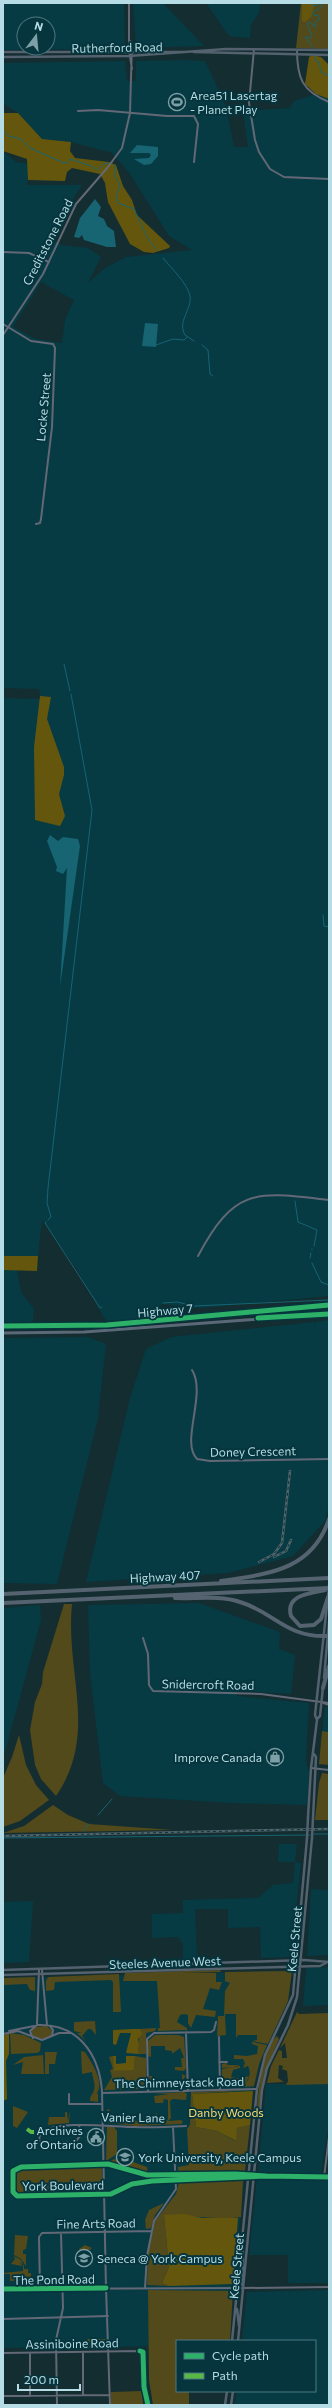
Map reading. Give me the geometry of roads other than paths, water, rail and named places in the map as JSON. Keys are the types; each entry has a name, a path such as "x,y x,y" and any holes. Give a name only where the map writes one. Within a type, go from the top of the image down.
{"highway":[{"path":"196,1584 281,1570 307,1555 318,1542 329,1519"},
{"name":"Highway 407","path":"3,1594 329,1577"},
{"path":"328,1597 321,1619 314,1625 300,1626 291,1616 290,1606 296,1598 305,1594 329,1588"},
{"name":"Highway 407","path":"3,1603 329,1588"},
{"path":"147,1596 234,1600 248,1605 295,1632 326,1636"},
{"path":"323,1688 329,1666"}],"main road":[{"name":"Rutherford Road","path":"3,52 133,54 254,49 329,50"},
{"name":"Rutherford Road","path":"225,51 254,54 329,54"},
{"name":"Rutherford Road","path":"3,57 129,54"},
{"name":"Highway 7","path":"3,1326 107,1325 329,1305"},
{"name":"Highway 7","path":"3,1333 108,1331 329,1314"},
{"name":"Keele Street","path":"232,2340 257,2090 263,2062 293,1995 307,1838 311,1768 323,1688 329,1588"},
{"name":"Keele Street","path":"317,1720 315,1715 329,1622"},
{"name":"Keele Street","path":"238,2340 253,2176 266,2074 295,2007 301,1966 312,1838 316,1769 316,1757 314,1753"},
{"name":"Steeles Avenue West","path":"3,1970 319,1960 328,1962"},
{"name":"Steeles Avenue West","path":"3,1975 320,1966 328,1962"},
{"path":"275,2035 281,2038"},
{"path":"254,2120 259,2120"},
{"path":"242,2242 242,2284 244,2288"},
{"path":"238,2288 237,2310 239,2330"},
{"path":"225,2405 227,2392"},
{"path":"231,2405 233,2392"}],"street":[{"path":"129,3 130,41"},
{"name":"Creditstone Road","path":"3,335 49,262 76,204 120,152 128,130 130,113 133,54 130,41"},
{"name":"Creditstone Road","path":"130,41 129,54 132,69"},
{"path":"254,49 249,103 255,140 264,160 270,169 284,177 329,179"},
{"path":"297,50 301,81 316,96 329,102"},
{"path":"78,111 98,110 191,116 196,118 198,124 194,162"},
{"path":"3,252 29,254 49,262"},
{"name":"Locke Street","path":"3,324 30,341 53,344 55,348 52,427 42,519 40,523 36,524"},
{"path":"329,770 329,796"},
{"path":"198,1256 217,1223 229,1211 245,1201 264,1195 277,1194 329,1200"},
{"name":"Doney Crescent","path":"192,1370 196,1378 197,1387 192,1447 197,1459 210,1461 329,1459"},
{"name":"Snidercroft Road","path":"143,1638 148,1654 149,1685 153,1690 262,1694 317,1702"},
{"path":"317,1702 329,1704"},
{"path":"311,1768 329,1770"},
{"path":"33,2038 30,2031 36,2025 40,1970"},
{"path":"40,1974 48,2026 53,2030 51,2037"},
{"path":"148,2092 149,2035 154,2033 211,2032 214,2030 216,2022"},
{"path":"3,2034 36,2025 48,2026 72,2033 86,2044 94,2056 100,2077 102,2093 110,2405"},
{"path":"3,2034 18,2031 33,2038 42,2040 59,2033 72,2033"},
{"path":"186,2033 188,2091"},
{"path":"219,2037 220,2090"},
{"path":"219,2062 227,2062"},
{"name":"The Chimneystack Road","path":"102,2093 257,2090"},
{"path":"69,2094 69,2104 102,2104"},
{"name":"Vanier Lane","path":"79,2125 80,2135 75,2142 42,2143 39,2140 40,2134 47,2128 79,2125 186,2126"},
{"path":"145,2288 147,2256 152,2231 158,2214 175,2194 176,2174 173,2126"},
{"path":"324,2177 329,2137"},
{"name":"York Boulevard","path":"249,2176 141,2182 118,2192 104,2194 17,2196 13,2192 13,2171 18,2167 103,2164 114,2165 136,2174 151,2175 176,2174 329,2177"},
{"path":"151,2175 152,2181"},
{"name":"Fine Arts Road","path":"40,2289 39,2239 42,2233 152,2231"},
{"path":"57,2405 56,2340 64,2308 61,2233"},
{"name":"The Pond Road","path":"3,2290 329,2287"},
{"path":"3,2319 108,2316"},
{"name":"Assiniboine Road","path":"3,2353 109,2351 141,2352 145,2405"},
{"path":"82,2352 83,2395"},
{"path":"30,2353 30,2396"},
{"path":"3,2396 110,2394"}],"waterway":[{"path":"310,3 313,6 318,5 319,3"},
{"path":"313,47 305,37 311,38 312,36 307,24 309,22 316,27 315,22 320,19 318,15 315,16 312,13 322,6 322,3"},
{"path":"315,57 316,61 319,62 321,72 329,76"},
{"path":"3,122 3,128"},
{"path":"3,130 8,136 21,139 30,148 64,163 67,163 70,159 91,166 97,170 104,164 109,163"},
{"path":"115,165 115,177 120,184 116,197 118,203 134,209 148,239 157,250"},
{"path":"163,258 183,281 189,291 190,301 184,320 183,330 185,335 194,341"},
{"path":"156,345 173,339 184,340 187,337"},
{"path":"202,345 208,350 210,374 213,376"},
{"path":"64,664 70,691"},
{"path":"48,1220 51,1217 47,1203 48,1188 92,810 71,694"},
{"path":"323,915 324,926 329,927"},
{"path":"295,1201 298,1222 317,1230 314,1246"},
{"path":"46,1222 45,1223 100,1308 102,1307"},
{"path":"310,1258 311,1253"},
{"path":"312,1263 321,1282 329,1285"},
{"path":"163,1303 177,1302 194,1306 329,1300"},
{"path":"98,1815 112,1799"},
{"path":"83,1831 89,1824"},
{"path":"314,1834 329,1834"},
{"path":"3,1838 310,1835"}],"railway":[{"path":"259,1562 274,1554 282,1543 290,1471"},
{"path":"274,1557 286,1551 291,1540"},
{"path":"3,1836 329,1829"}],"place":[{"name":"Area51 Lasertag - Planet Play","path":"177,102"},
{"name":"Improve Canada","path":"275,1757"},
{"name":"Archives of Ontario","path":"96,2137"},
{"name":"York University, Keele Campus","path":"125,2157"},
{"name":"Seneca @ York Campus","path":"84,2258"}],"park label":[{"name":"Danby Woods","path":"226,2112"}]}
